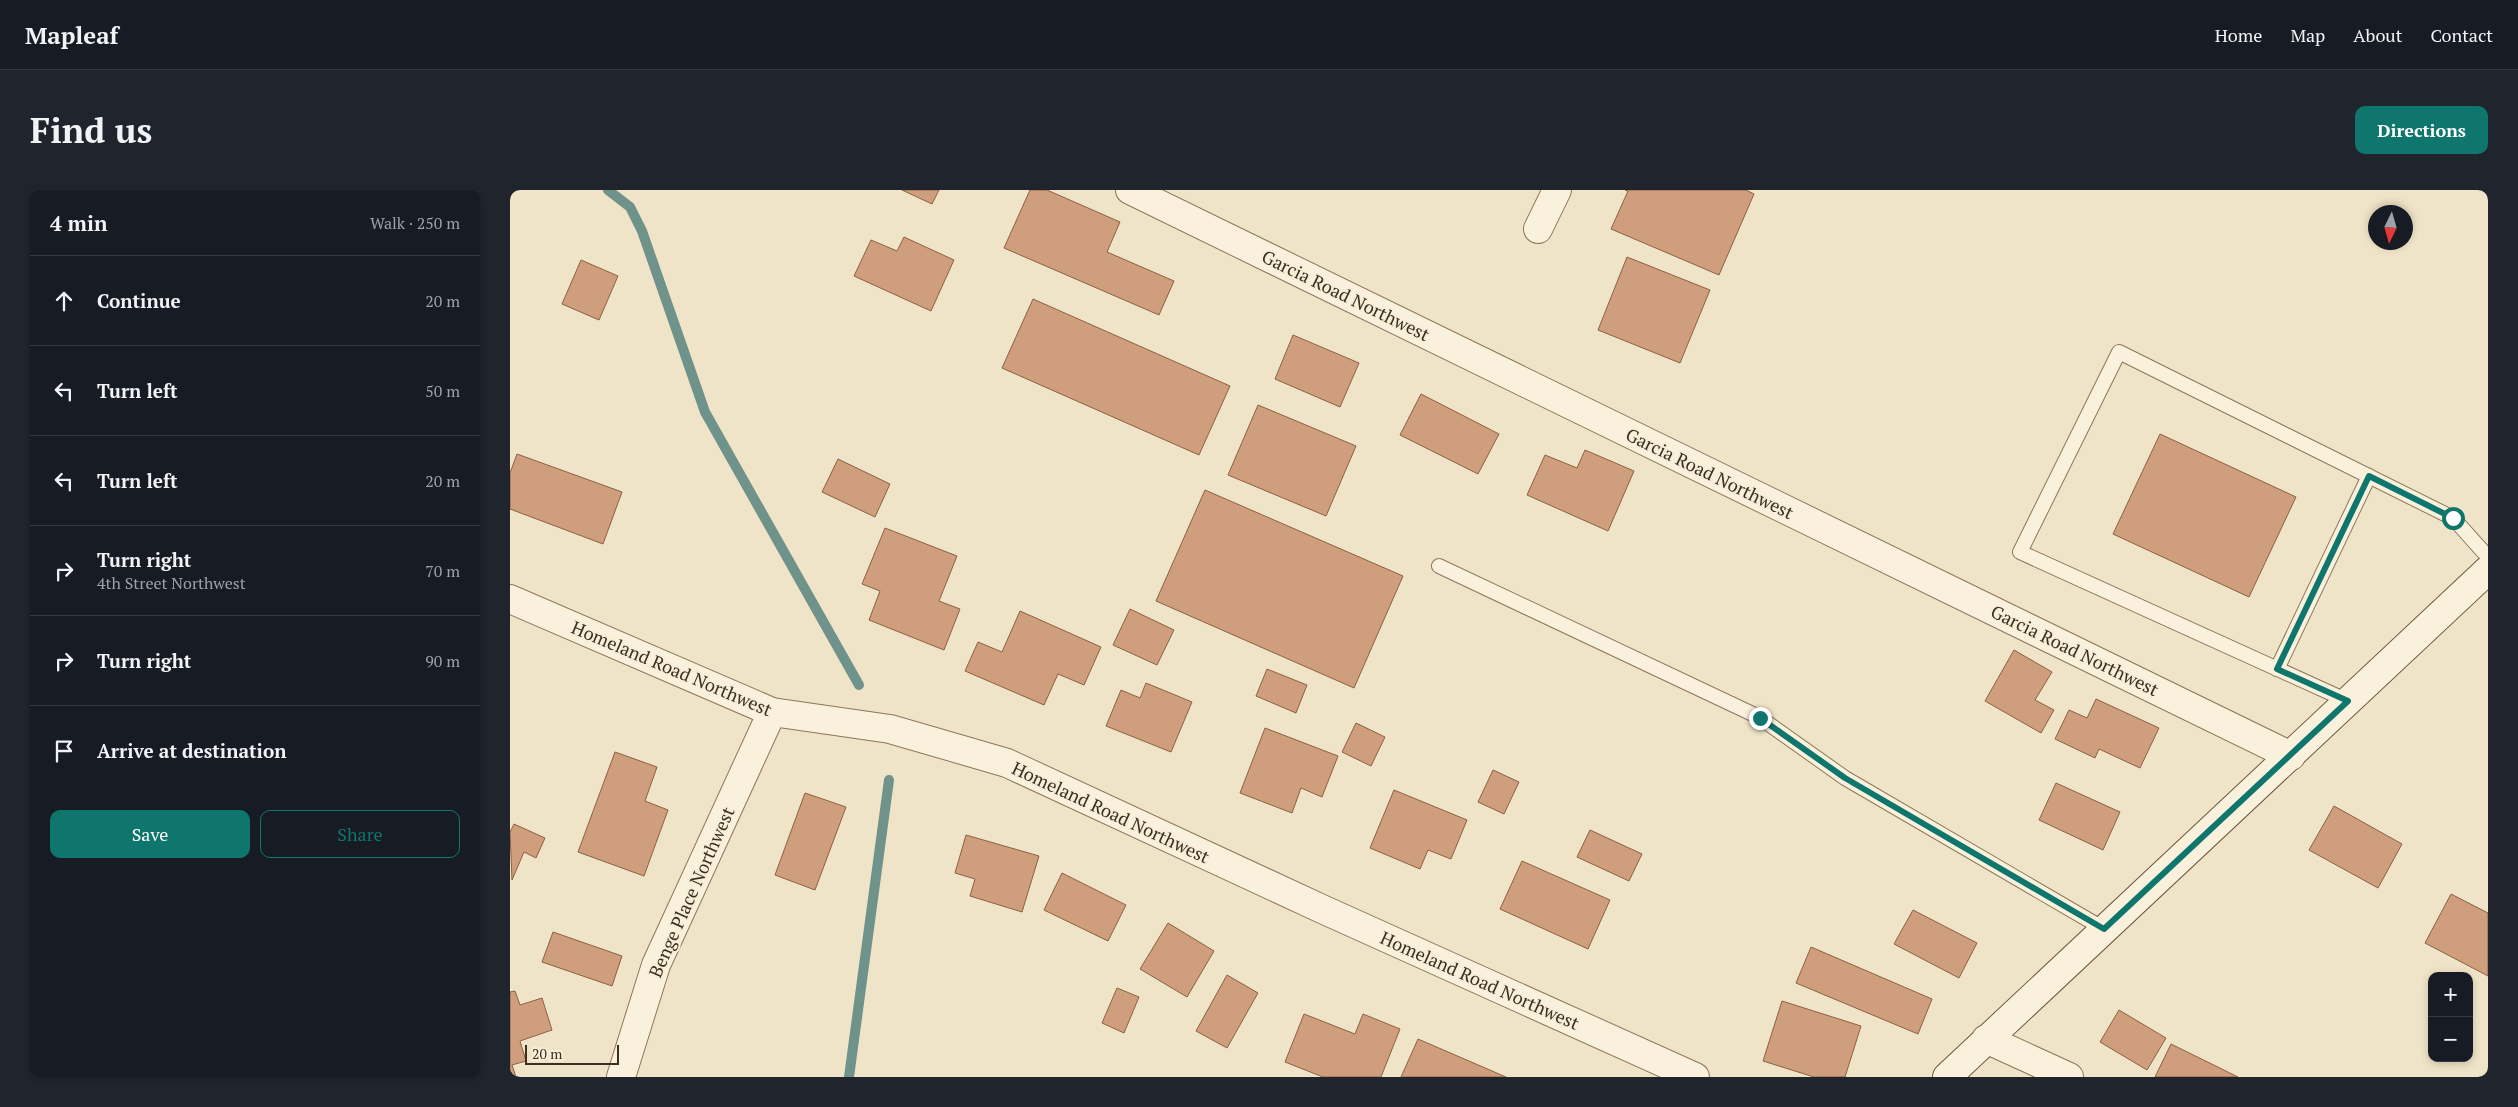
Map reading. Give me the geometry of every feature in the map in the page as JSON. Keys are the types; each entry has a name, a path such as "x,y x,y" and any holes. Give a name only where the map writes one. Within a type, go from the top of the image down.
{"street":[{"name":"Garcia Road Northwest","path":"1130,190 2291,756"},
{"path":"1538,229 1557,190"},
{"path":"1947,1077 1986,1038 2291,756 2488,570"},
{"name":"Homeland Road Northwest","path":"510,599 772,712 890,730 1007,763 1322,909 1695,1077"},
{"name":"Benge Place Northwest","path":"621,1077 656,965 772,712"},
{"path":"1986,1038 2069,1077"}],"lane":[{"path":"2348,701 2020,552 2119,352 2453,518 2488,557"},
{"path":"2277,669 2369,476"},
{"path":"1439,566 1760,718 1845,778 2104,929"}],"building":[{"path":"902,190 939,190 932,204"},
{"path":"1030,190 1047,190 1120,222 1107,252 1174,281 1159,315 1004,248"},
{"path":"1625,190 1746,190 1754,194 1719,275 1611,229 1628,191"},
{"path":"904,237 954,260 931,311 854,276 871,240 897,251"},
{"path":"1627,257 1710,290 1680,363 1598,330"},
{"path":"581,260 618,276 599,320 562,304"},
{"path":"1033,299 1230,386 1199,455 1002,368"},
{"path":"1293,335 1359,363 1340,407 1275,379"},
{"path":"1421,394 1499,434 1478,474 1400,435"},
{"path":"1258,405 1356,446 1326,516 1228,475"},
{"path":"2160,434 2296,497 2249,597 2113,534"},
{"path":"1585,450 1634,471 1608,531 1527,495 1545,455 1577,468"},
{"path":"517,454 622,492 603,544 510,509 510,473"},
{"path":"838,459 890,484 875,517 822,492"},
{"path":"1205,490 1403,576 1354,688 1156,601"},
{"path":"885,528 957,556 939,601 960,609 944,650 869,620 880,591 862,584"},
{"path":"1130,609 1174,630 1157,665 1113,645"},
{"path":"1020,611 1101,647 1084,685 1058,674 1044,705 965,671 978,642 1002,652"},
{"path":"2014,650 2052,672 2035,700 2054,710 2041,733 1985,701"},
{"path":"1267,669 1307,685 1296,713 1256,696"},
{"path":"1146,683 1192,702 1171,752 1106,726 1121,690 1140,698"},
{"path":"2096,699 2159,728 2140,768 2099,749 2095,758 2055,739 2069,710 2087,718"},
{"path":"1356,723 1385,737 1371,766 1342,752"},
{"path":"1265,728 1338,756 1322,797 1301,788 1292,813 1240,793"},
{"path":"615,752 657,767 645,801 668,810 644,876 578,852"},
{"path":"1493,770 1519,782 1504,814 1478,802"},
{"path":"2056,783 2120,812 2103,850 2039,820"},
{"path":"1394,790 1467,820 1451,859 1428,850 1420,869 1370,848"},
{"path":"805,793 846,807 815,890 775,875"},
{"path":"2334,806 2402,844 2378,888 2309,850"},
{"path":"514,824 545,838 536,858 524,852 512,880 510,832"},
{"path":"1590,830 1642,854 1629,881 1577,857"},
{"path":"966,835 1039,856 1022,912 970,896 975,879 955,873"},
{"path":"1522,861 1610,900 1588,949 1500,909"},
{"path":"1062,873 1126,905 1108,941 1044,910"},
{"path":"2451,894 2488,913 2488,976 2425,943"},
{"path":"1913,910 1977,943 1959,978 1894,944"},
{"path":"1168,923 1214,951 1187,997 1140,969"},
{"path":"553,932 622,956 612,986 542,962"},
{"path":"1811,947 1932,999 1918,1034 1796,983"},
{"path":"1227,975 1258,993 1227,1048 1196,1031"},
{"path":"1117,988 1139,997 1124,1033 1102,1023"},
{"path":"515,991 520,1005 542,998 552,1030 520,1041 526,1061 512,1065 516,1077 510,1077 510,992"},
{"path":"1782,1001 1861,1026 1845,1077 1814,1077 1763,1061"},
{"path":"2119,1010 2166,1038 2147,1070 2100,1042"},
{"path":"1304,1014 1355,1034 1363,1014 1400,1029 1381,1077 1323,1077 1285,1062"},
{"path":"1418,1039 1506,1077 1401,1077"},
{"path":"2171,1044 2238,1077 2155,1077"}],"waterway":[{"path":"608,190 630,207 642,231 705,412 859,685"},
{"path":"849,1077 889,780"}],"route":[{"path":"1760,718 1845,778 2104,929 2348,701 2277,669 2369,476 2453,518"}]}
